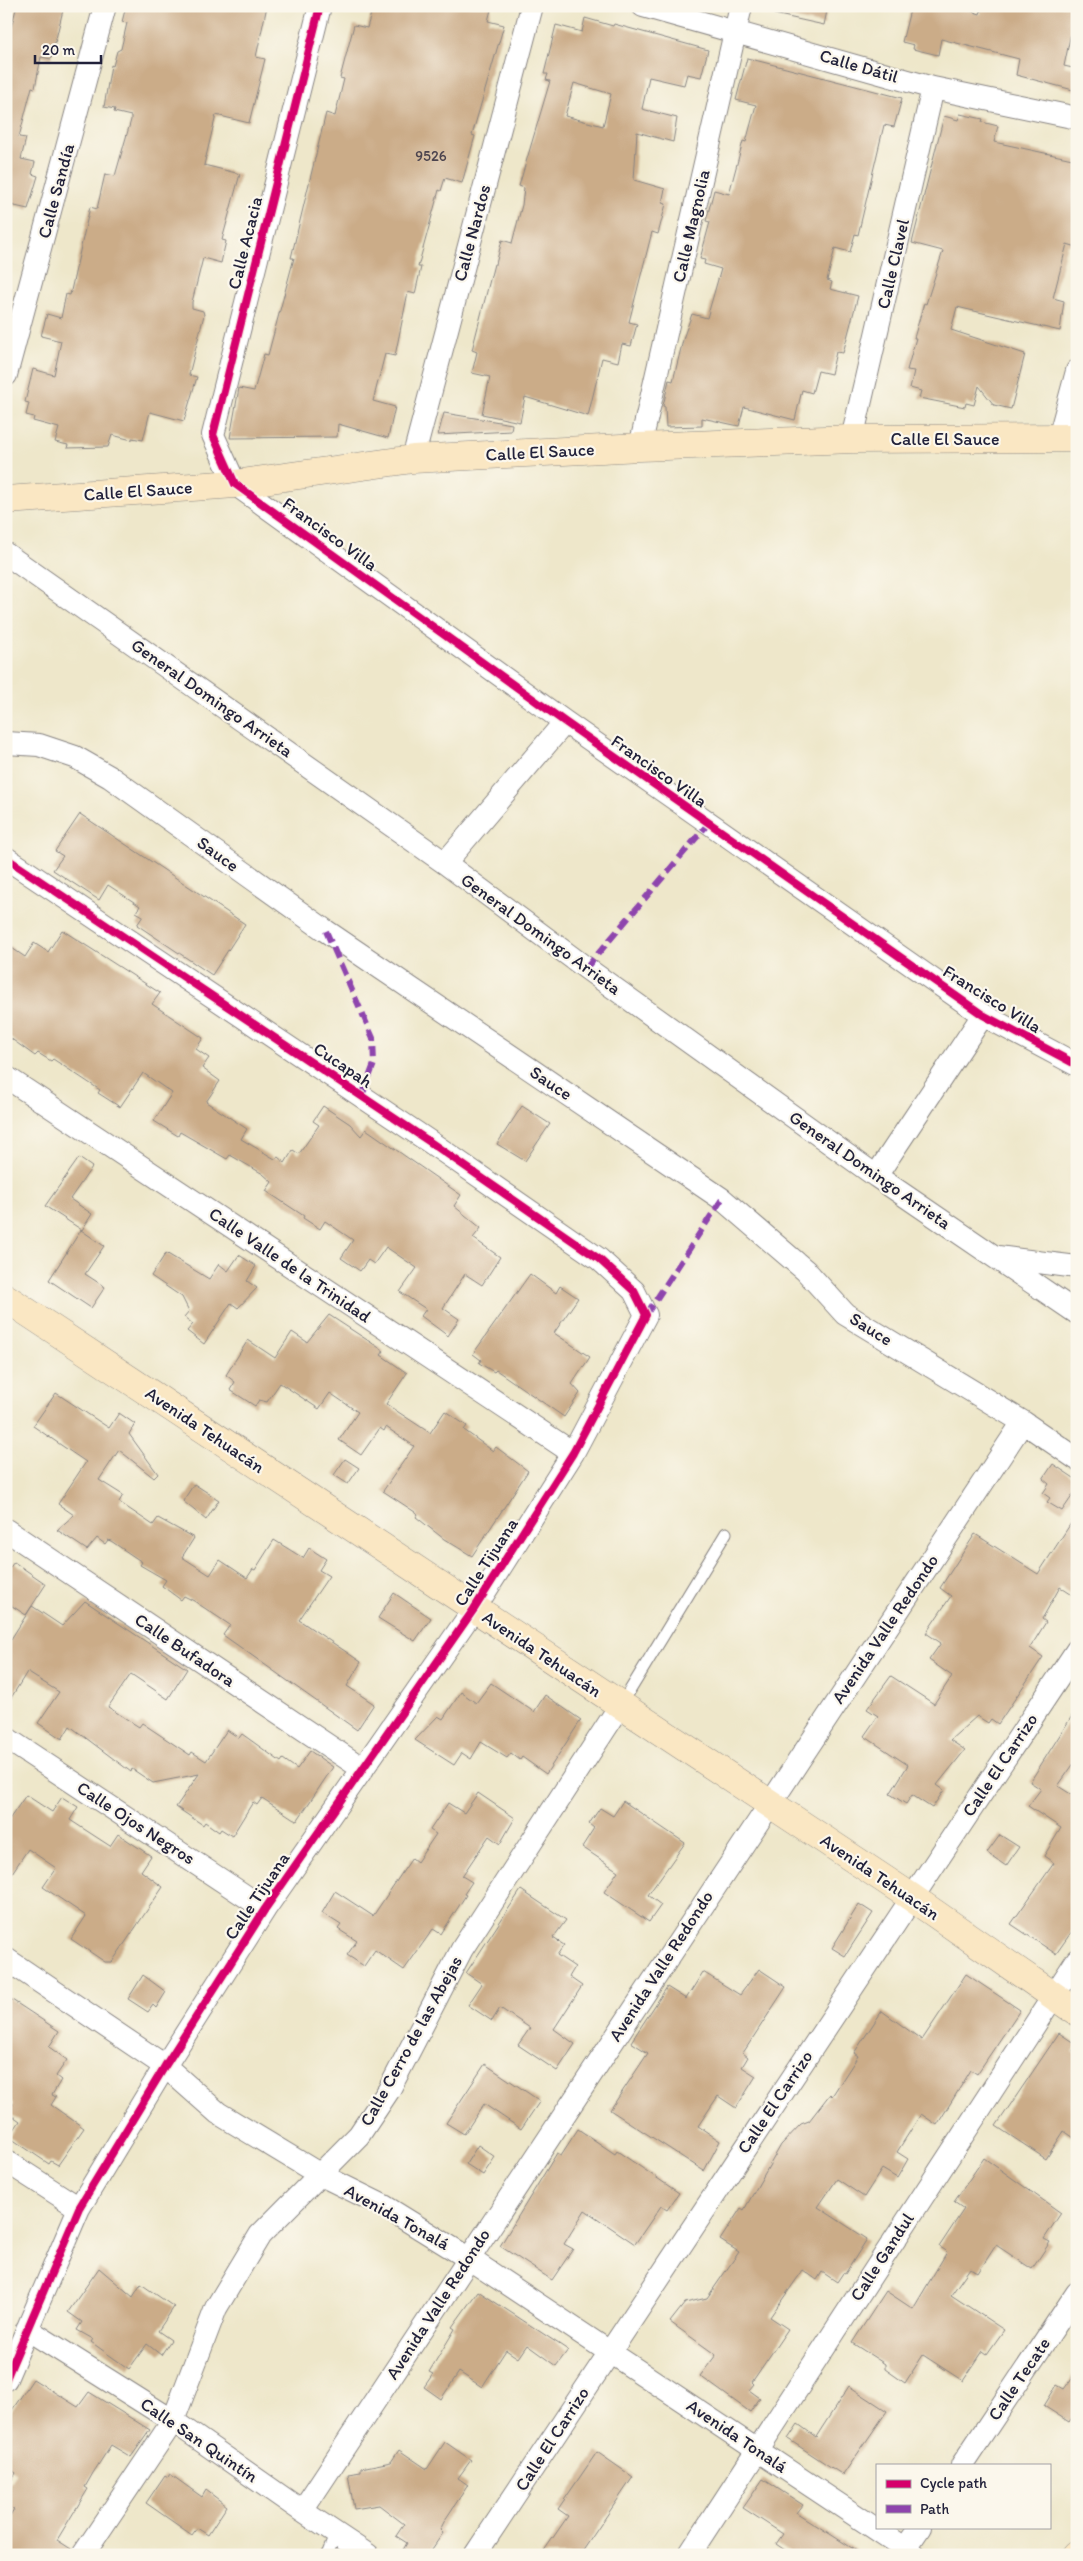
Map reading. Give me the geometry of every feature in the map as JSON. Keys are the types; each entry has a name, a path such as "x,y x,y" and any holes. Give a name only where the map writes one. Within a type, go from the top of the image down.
{"street":[{"name":"Calle Sandía","path":"6,375 105,6"},
{"name":"Calle Acacia","path":"235,484 212,435 320,6"},
{"name":"Calle Nardos","path":"413,460 532,6"},
{"name":"Calle Dátil","path":"643,6 934,88 1077,118"},
{"name":"Calle Magnolia","path":"640,447 741,6"},
{"name":"Calle Clavel","path":"852,439 934,88"},
{"path":"1068,438 1077,371"},
{"name":"Calle El Sauce","path":"6,500 235,484 413,460 640,447 852,439 1068,438"},
{"name":"Francisco Villa","path":"235,484 565,722 983,1015 1077,1065"},
{"name":"General Domingo Arrieta","path":"6,554 445,863 586,968 876,1176 1077,1313"},
{"path":"445,863 565,722"},
{"name":"Sauce","path":"6,743 39,745 75,758 110,777 326,931 722,1199 806,1270 845,1314 1023,1422 1077,1459"},
{"name":"Cucapah","path":"6,858 422,1137 599,1259 634,1291 646,1315"},
{"path":"876,1176 983,1015"},
{"name":"Calle Valle de la Trinidad","path":"6,1077 573,1453"},
{"path":"995,1256 1077,1267"},
{"name":"Avenida Tehuacán","path":"6,1298 911,1897 1077,2012"},
{"name":"Calle Tijuana","path":"7,2375 79,2208 165,2066 265,1909 474,1609 573,1453 646,1315"},
{"name":"Avenida Valle Redondo","path":"302,2512 468,2258 1023,1422"},
{"name":"Calle Bufadora","path":"6,1530 363,1769"},
{"name":"Calle El Carrizo","path":"475,2555 1077,1650"},
{"name":"Calle Cerro de las Abejas","path":"83,2555 173,2421 216,2308 260,2235 360,2135 389,2090 462,1948 620,1706"},
{"name":"Calle Ojos Negros","path":"6,1738 265,1909"},
{"name":"Avenida Tonalá","path":"6,1959 165,2066 218,2113 319,2174 384,2206 468,2258 610,2350 907,2553"},
{"name":"Calle Gandul","path":"689,2555 1077,1960"},
{"path":"6,2161 79,2208"},
{"name":"Calle Tecate","path":"963,2464 1077,2293"},
{"name":"Calle San Quintín","path":"27,2329 173,2421 302,2512 368,2555"},
{"path":"907,2553 920,2528"}],"lane":[{"path":"620,1706 726,1534"},
{"path":"327,2555 336,2534"}],"building":[{"path":"17,6 64,6 51,59 41,57 35,88 32,87 19,137 26,138 21,159 35,162 32,174 38,176 28,209 6,204 6,44"},
{"path":"126,6 267,6 256,57 265,59 249,123 216,115 204,165 240,174 222,240 226,241 221,263 203,258 192,302 192,308 203,311 204,315 189,375 197,377 184,421 150,412 143,440 132,438 132,440 112,435 108,447 67,448 68,445 55,442 59,428 33,421 34,417 26,415 29,403 25,402 33,369 54,375 61,341 41,336 47,314 61,318 66,294 70,295 90,207 97,209 105,174 115,176 131,120 131,116 114,112 115,109 104,107 111,65 113,66 117,51 121,49 127,23 122,22"},
{"path":"373,6 492,6 488,21 504,25 472,135 475,136 462,183 445,178 441,191 439,190 418,267 421,267 415,294 408,292 395,356 385,354 373,401 395,407 388,438 338,424 337,437 230,438 239,388 254,391 264,354 268,355 294,258 291,258 326,113 335,116 344,79 340,78 354,25 367,28"},
{"path":"775,6 828,6 824,25 774,14"},
{"path":"911,6 956,6 980,14 982,6 1077,6 1077,34 1071,33 1064,66 1077,69 1077,91 1016,75 1019,59 941,39 938,55 913,49 914,45 902,42"},
{"path":"585,18 708,50 701,77 687,74 684,85 649,77 642,109 677,118 673,142 637,132 634,180 665,189 662,203 666,204 658,234 652,232 629,322 637,324 631,346 622,344 618,362 602,358 588,416 525,397 520,422 482,414 490,377 472,373 477,352 472,350 502,240 512,243 522,205 524,188 519,186 550,81 546,80 548,74 544,74 556,25 582,32","holes":["574,83 611,94 603,126 565,116"]},
{"path":"747,58 902,98 894,127 884,125 858,235 855,234 850,252 835,248 827,280 832,282 830,289 858,296 843,353 836,352 831,374 818,371 812,393 802,390 795,420 744,407 739,426 702,418 702,426 666,427 665,407 663,406 669,380 673,381 684,336 692,314 707,318 721,269 704,264 705,260 700,259 710,222 706,221 714,190 729,194 743,141 746,142 756,105 736,100"},
{"path":"960,114 983,119 982,122 998,126 994,142 1077,160 1077,247 1067,244 1053,298 1064,301 1060,331 957,307 951,330 1025,354 1011,409 994,405 979,386 974,405 966,403 965,407 919,398 921,391 910,388 914,371 907,370 916,338 914,338 924,303 926,304 943,251 912,243 944,116 958,120"},
{"path":"444,413 512,424 511,431 438,435"},
{"path":"80,814 245,924 212,975 137,925 143,916 136,912 140,906 108,885 99,900 53,870 63,856 55,851"},
{"path":"62,930 160,993 152,1004 203,1038 196,1049 209,1058 202,1068 220,1081 206,1102 247,1129 241,1139 275,1159 278,1157 285,1163 293,1150 299,1154 319,1125 313,1121 323,1106 350,1124 361,1136 366,1129 461,1195 454,1206 481,1228 473,1238 500,1257 482,1285 465,1274 443,1308 459,1319 448,1336 421,1316 426,1309 400,1292 417,1268 386,1247 374,1264 368,1260 360,1271 341,1258 353,1240 325,1221 320,1229 266,1191 272,1182 263,1174 230,1155 227,1159 180,1132 178,1136 154,1121 172,1093 143,1073 120,1107 98,1093 100,1090 53,1059 51,1061 38,1053 35,1056 6,1035 6,944 25,957 34,943 48,952"},
{"path":"522,1106 550,1124 525,1161 497,1144"},
{"path":"79,1158 92,1167 70,1199 92,1214 82,1230 45,1206"},
{"path":"81,1230 104,1246 85,1274 105,1287 91,1308 49,1280"},
{"path":"166,1253 209,1279 219,1264 228,1271 239,1255 256,1266 247,1281 257,1288 238,1308 231,1303 204,1344 187,1331 193,1324 184,1317 189,1311 182,1297 151,1276"},
{"path":"530,1274 556,1293 560,1286 578,1298 554,1333 590,1357 572,1384 580,1393 564,1417 496,1370 494,1372 479,1363 481,1360 473,1354"},
{"path":"329,1315 384,1351 381,1355 407,1373 386,1404 430,1433 445,1411 467,1426 464,1430 493,1451 496,1447 528,1471 472,1556 444,1539 416,1517 418,1514 383,1491 414,1446 386,1427 384,1431 380,1428 361,1455 339,1440 358,1412 330,1393 319,1409 280,1383 267,1402 259,1400 255,1406 230,1390 235,1382 226,1375 248,1340 275,1358 292,1332 307,1342"},
{"path":"56,1393 109,1428 119,1413 135,1424 129,1434 158,1474 154,1478 119,1450 99,1480 123,1495 119,1502 153,1525 158,1518 194,1538 182,1557 210,1575 220,1560 247,1578 253,1569 255,1570 274,1540 303,1558 309,1548 326,1559 319,1570 329,1576 299,1620 361,1662 347,1686 374,1704 357,1730 223,1635 230,1625 194,1601 184,1596 181,1600 162,1586 166,1580 140,1565 142,1562 111,1541 108,1540 105,1544 97,1538 87,1550 57,1530 74,1515 58,1504 86,1462 33,1426"},
{"path":"345,1459 359,1468 348,1484 334,1475"},
{"path":"1053,1464 1077,1480 1077,1489 1062,1511 1047,1502 1050,1498 1043,1493 1049,1484 1043,1479"},
{"path":"194,1484 219,1500 206,1520 183,1501"},
{"path":"1077,1514 1077,1598 1060,1587 1042,1619 1046,1622 1030,1648 1043,1657 998,1724 991,1719 988,1723 977,1716 950,1740 965,1750 937,1785 944,1790 932,1808 912,1795 906,1804 890,1794 908,1765 864,1736 878,1716 867,1709 891,1676 934,1704 952,1676 929,1660 941,1643 926,1633 951,1596 940,1588 975,1534 1038,1574"},
{"path":"14,1562 46,1584 26,1615 6,1602 6,1573"},
{"path":"394,1593 431,1618 415,1641 378,1618"},
{"path":"85,1601 187,1669 168,1699 131,1674 108,1707 139,1727 142,1723 190,1755 192,1752 206,1761 227,1730 239,1738 242,1734 281,1762 283,1759 297,1769 310,1751 333,1767 297,1821 262,1798 257,1805 253,1802 232,1836 221,1829 219,1832 205,1822 203,1825 176,1807 199,1774 153,1783 132,1769 131,1772 70,1726 62,1739 38,1723 59,1692 27,1672 6,1706 6,1647 32,1606 62,1626"},
{"path":"491,1683 534,1712 545,1695 581,1720 546,1774 522,1757 520,1760 511,1753 507,1758 481,1742 471,1759 462,1753 454,1765 415,1740 438,1716 443,1719 461,1692 476,1703"},
{"path":"1077,1708 1077,1759 1058,1786 1077,1798 1077,1924 1056,1954 1011,1924 1054,1863 1044,1856 1061,1828 1028,1806 1041,1789 1030,1782"},
{"path":"478,1793 515,1818 500,1844 489,1836 462,1876 472,1882 464,1894 466,1895 441,1934 433,1929 404,1970 375,1950 364,1966 347,1955 357,1941 338,1929 341,1925 322,1913 335,1891 373,1916 412,1858 417,1862 436,1834 430,1830 448,1803 464,1813"},
{"path":"26,1795 52,1812 62,1797 78,1807 70,1820 110,1846 118,1834 151,1856 141,1871 163,1887 112,1962 105,1962 71,1939 86,1916 43,1887 56,1868 28,1849 6,1882 6,1824"},
{"path":"623,1801 685,1843 648,1895 661,1905 649,1922 604,1892 618,1871 582,1847 594,1828 589,1824 600,1808 613,1816"},
{"path":"1000,1835 1019,1847 1006,1866 987,1853"},
{"path":"521,1890 566,1920 553,1938 564,1945 557,1955 575,1967 569,1977 582,1986 554,2029 575,2044 557,2071 518,2045 530,2028 500,2008 492,2021 468,2005 482,1984 466,1973"},
{"path":"859,1904 873,1913 845,1956 832,1948"},
{"path":"759,1969 786,1987 743,2053 748,2057 742,2067 756,2076 736,2108 718,2096 698,2126 720,2141 704,2171 610,2110 648,2053 631,2042 667,1987 686,1999 703,1972 740,1995"},
{"path":"966,1974 1020,2010 977,2074 971,2070 937,2125 921,2114 897,2152 908,2159 897,2178 882,2169 864,2197 837,2179 818,2207 867,2239 845,2274 843,2273 837,2282 822,2272 817,2280 803,2270 770,2317 788,2329 752,2382 754,2384 749,2390 760,2398 750,2412 700,2376 716,2355 670,2322 685,2303 707,2298 739,2252 720,2240 741,2208 744,2210 781,2145 801,2124 809,2121 830,2094 832,2096 858,2056 854,2053 882,2011 922,2040"},
{"path":"143,1975 166,1992 156,2008 153,2005 148,2012 128,1999"},
{"path":"6,1996 59,2031 49,2047 67,2060 56,2076 61,2080 52,2095 56,2097 51,2105 84,2128 58,2165 51,2161 49,2164 9,2137 20,2121 7,2112 13,2104 6,2098"},
{"path":"1059,2033 1077,2045 1073,2051 1077,2053 1077,2140 1064,2131 1046,2159 996,2126"},
{"path":"485,2064 540,2101 521,2129 484,2104 464,2134 446,2123"},
{"path":"578,2129 615,2154 617,2151 679,2193 667,2210 661,2206 635,2244 585,2210 564,2244 573,2249 552,2280 500,2246 557,2153 561,2155"},
{"path":"478,2145 495,2157 483,2175 466,2164"},
{"path":"984,2158 1061,2213 1044,2239 1050,2242 1032,2269 996,2245 978,2273 970,2268 951,2295 1004,2330 987,2354 983,2351 963,2381 923,2355 905,2383 885,2369 885,2364 852,2343 886,2291 913,2309 947,2252 939,2247 964,2209 954,2202"},
{"path":"99,2268 133,2297 141,2284 174,2307 158,2331 171,2340 161,2355 147,2344 129,2369 91,2342 93,2339 77,2330 82,2322 68,2312"},
{"path":"478,2291 568,2350 556,2366 527,2345 518,2358 506,2350 482,2387 459,2372 441,2399 424,2387 433,2374 429,2372 455,2329 452,2327"},
{"path":"1077,2371 1077,2411 1069,2422 1044,2406 1057,2385 1064,2389"},
{"path":"33,2379 78,2407 89,2392 150,2430 131,2457 111,2445 93,2473 85,2487 88,2489 57,2540 71,2549 70,2555 6,2555 6,2523 14,2510 6,2505 6,2488 16,2473 6,2466 6,2419"},
{"path":"849,2386 887,2411 843,2475 788,2439 798,2424 816,2437"},
{"path":"445,2442 471,2460 458,2478 468,2485 445,2520 440,2530 443,2533 428,2555 400,2555 407,2543 396,2536 404,2524 379,2505 354,2509 348,2474 361,2472 361,2468 391,2462 399,2450 427,2469"},
{"path":"597,2452 633,2477 580,2555 541,2555 568,2516 558,2509"},
{"path":"170,2474 202,2497 206,2490 227,2506 208,2535 197,2528 192,2535 146,2503 165,2475 168,2477"},
{"path":"763,2479 803,2505 797,2513 863,2555 792,2555 776,2544 783,2534 743,2508"}],"marked path":[{"path":"586,968 708,824"},
{"path":"326,931 373,1038 374,1064 362,1096"},
{"path":"646,1315 722,1199"}],"cycle path":[{"path":"320,6 213,435 235,484 565,722 983,1015 1077,1065"},
{"path":"6,858 430,1142 599,1259 634,1291 646,1315 573,1453 474,1609 265,1909 165,2066 79,2208 6,2379"}]}
